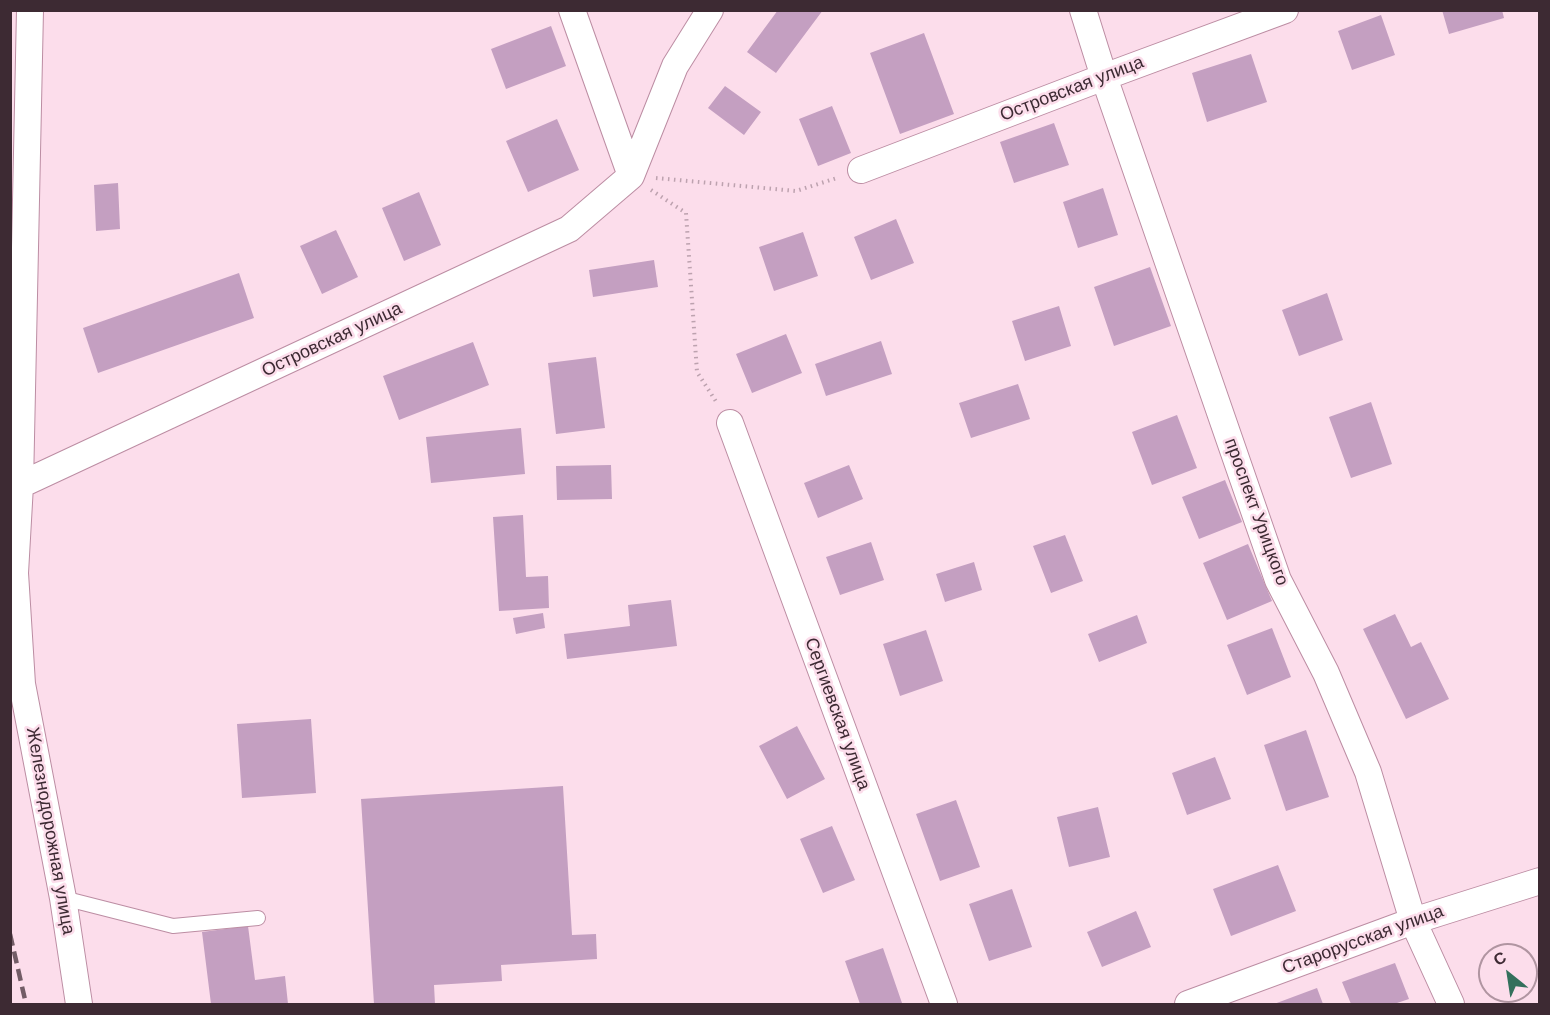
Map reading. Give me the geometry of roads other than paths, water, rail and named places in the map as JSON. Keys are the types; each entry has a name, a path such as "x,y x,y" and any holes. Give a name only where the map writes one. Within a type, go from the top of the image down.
{"street":[{"name":"Железнодорожная улица","path":"30,10 20,485 15,573 22,684 63,898 79,1005"},
{"path":"572,10 631,176"},
{"path":"631,176 675,66 710,10"},
{"name":"проспект Урицкого","path":"1083,10 1104,77 1278,580 1326,673 1368,772 1413,921 1451,1005"},
{"name":"Островская улица","path":"861,170 1285,10"},
{"name":"Островская улица","path":"20,485 569,229 631,176"},
{"name":"Сергиевская улица","path":"730,423 944,1005"},
{"name":"Старорусская улица","path":"1188,1005 1413,921 1539,881"}],"lane":[{"path":"63,898 173,926 258,918"}],"railway":[{"path":"10,934 26,1004"}]}
